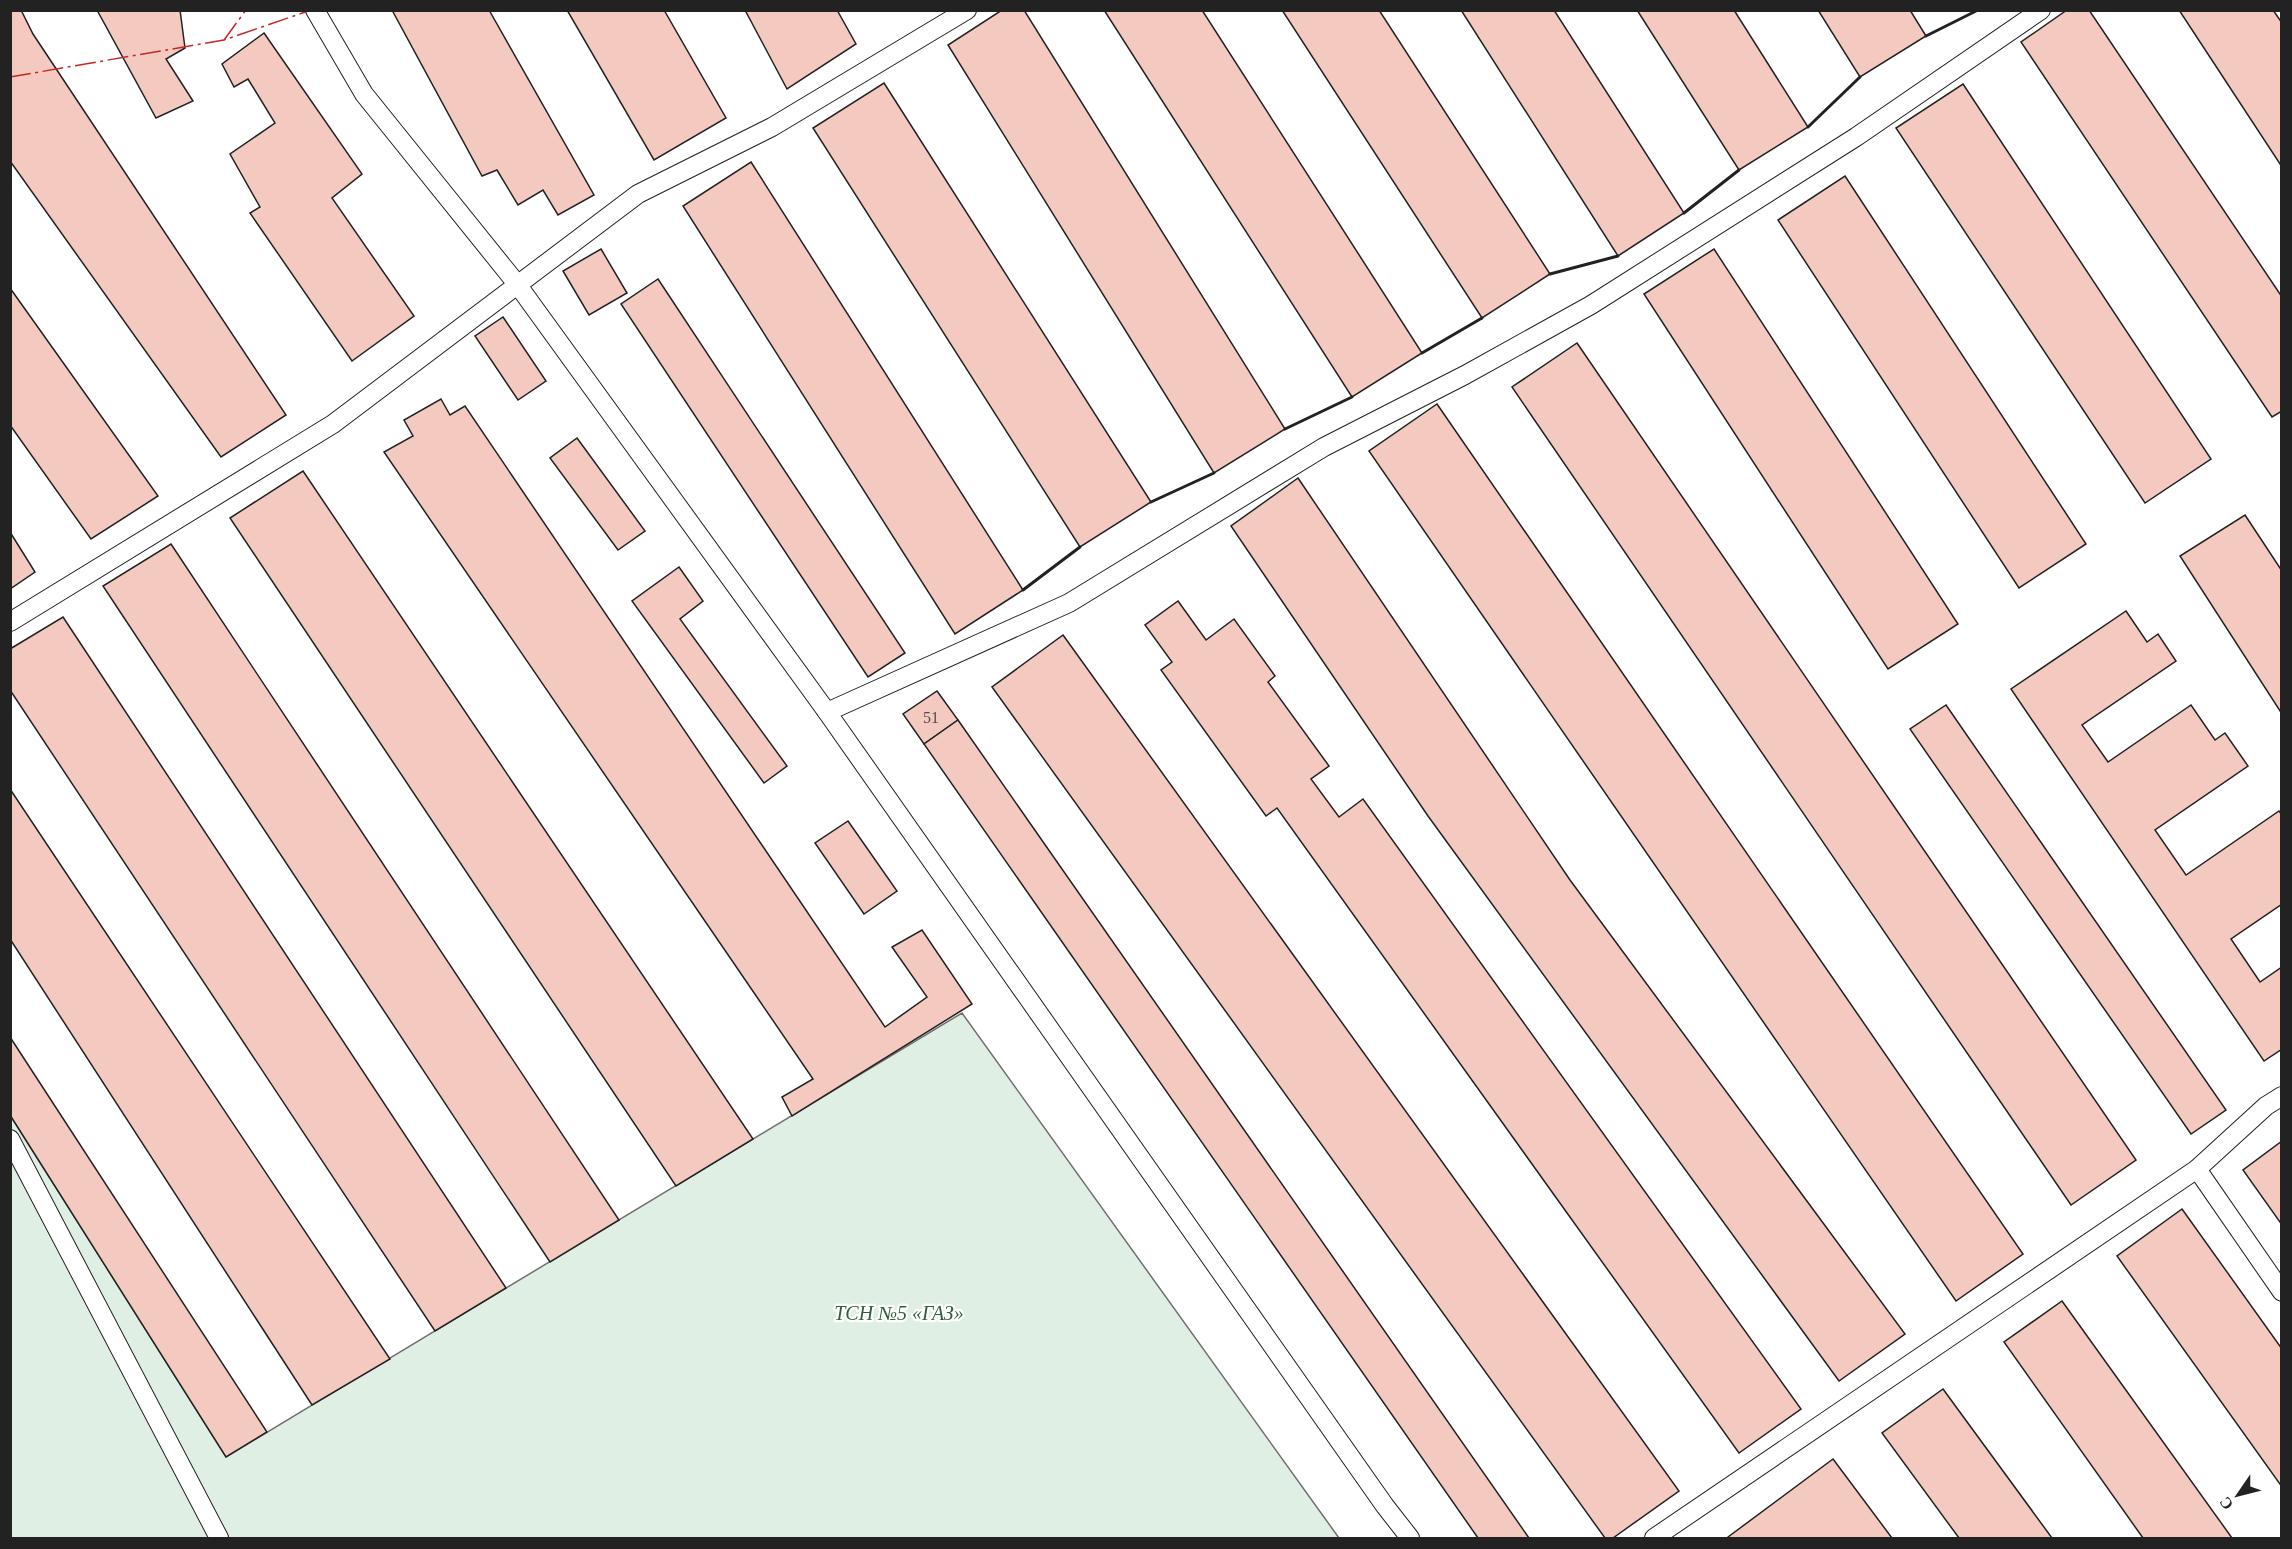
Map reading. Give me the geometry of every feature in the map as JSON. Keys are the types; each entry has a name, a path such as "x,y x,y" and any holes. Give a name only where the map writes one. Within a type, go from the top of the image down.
{"lane":[{"path":"315,10 364,94 517,284 826,712 1410,1539"},
{"path":"10,622 333,424 638,194 772,127 967,10"},
{"path":"826,712 1069,603 1324,447 1465,375 1591,305 1856,137 2041,10"},
{"path":"1654,1539 2197,1169 2266,1106 2282,1096"},
{"path":"10,1138 219,1539"},
{"path":"2197,1169 2282,1292"}],"green space":[{"name":"ТСН №5 «ГАЗ»","path":"962,1013 1339,1538 11,1538 10,1115 226,1457"}],"building":[{"path":"10,10 21,10 33,34 286,415 221,457 10,161"},
{"path":"97,10 180,10 185,48 166,59 193,101 156,118"},
{"path":"392,10 489,10 594,195 558,215 543,190 518,205 497,170 482,176"},
{"path":"567,10 664,10 726,118 654,160"},
{"path":"745,10 837,10 856,44 787,89"},
{"path":"1002,10 1024,10 1285,429 1214,473 948,45"},
{"path":"1104,10 1202,10 1422,353 1352,397"},
{"path":"1282,10 1379,10 1550,274 1482,318"},
{"path":"1461,10 1554,10 1684,213 1618,256"},
{"path":"1637,10 1734,10 1808,127 1739,170"},
{"path":"1818,10 1910,10 1926,36 1860,77"},
{"path":"2067,10 2089,10 2282,297 2282,411 2272,417 2021,42"},
{"path":"2179,10 2273,10 2282,23 2282,167"},
{"path":"264,33 362,174 332,198 414,316 352,361 250,213 260,207 230,154 275,123 248,79 234,87 222,64"},
{"path":"884,83 1151,502 1080,547 813,128"},
{"path":"1963,84 2211,459 2145,503 1896,128"},
{"path":"751,162 1023,590 955,634 683,206"},
{"path":"1845,176 2086,544 2019,588 1778,220"},
{"path":"601,249 627,293 589,315 563,271"},
{"path":"1714,249 1958,624 1888,669 1644,294"},
{"path":"658,279 905,653 868,677 621,304"},
{"path":"10,288 158,496 91,539 10,425"},
{"path":"503,317 546,381 518,400 475,336"},
{"path":"1577,343 2136,1160 2071,1205 1512,387"},
{"path":"441,399 450,415 465,406 885,1027 927,997 892,947 922,930 972,1004 792,1116 782,1097 813,1079 384,452 413,436 404,420"},
{"path":"1437,404 2023,1254 1956,1301 1369,451"},
{"path":"577,438 645,531 618,550 550,458"},
{"path":"303,471 753,1139 676,1186 230,518"},
{"path":"1298,478 1570,880 1905,1334 1839,1381 1428,816 1231,526"},
{"path":"2245,515 2282,571 2282,714 2180,556"},
{"path":"10,532 35,572 10,589"},
{"path":"171,544 619,1220 550,1262 103,586"},
{"path":"679,567 703,601 680,619 787,766 764,783 632,601"},
{"path":"1178,601 1206,640 1234,619 1275,676 1268,682 1329,766 1311,779 1339,817 1363,799 1801,1409 1739,1453 1277,808 1266,816 1161,670 1172,662 1145,625"},
{"path":"2126,611 2147,642 2158,634 2176,661 2082,725 2108,762 2191,705 2215,740 2225,733 2248,766 2155,830 2186,875 2279,811 2282,815 2282,904 2231,939 2260,982 2282,967 2282,1049 2264,1061 2011,689"},
{"path":"63,617 506,1288 435,1331 10,690 10,649"},
{"path":"1063,635 1679,1491 1613,1538 1605,1538 992,687"},
{"path":"937,691 958,720 924,744 903,714"},
{"path":"1946,705 2226,1110 2191,1134 1910,729"},
{"path":"958,720 1529,1538 1478,1538 924,744"},
{"path":"10,789 390,1359 312,1405 10,939"},
{"path":"848,821 897,891 864,914 815,843"},
{"path":"10,1037 267,1432 226,1457 10,1115"},
{"path":"2282,1141 2282,1225 2243,1170"},
{"path":"2182,1209 2282,1349 2282,1487 2117,1256"},
{"path":"2062,1301 2232,1538 2143,1538 2004,1342"},
{"path":"1943,1389 2052,1538 1959,1538 1882,1433"},
{"path":"1833,1459 1892,1538 1728,1537"}],"wall":[{"path":"1926,36 1978,10"},
{"path":"1808,127 1860,77"},
{"path":"1684,213 1739,170"},
{"path":"1550,274 1618,256"},
{"path":"1422,353 1482,318"},
{"path":"1285,429 1352,397"},
{"path":"1151,502 1214,473"},
{"path":"1023,590 1080,547"}],"power":[{"path":"224,40 246,10"},
{"path":"10,77 224,40 311,10"}]}
